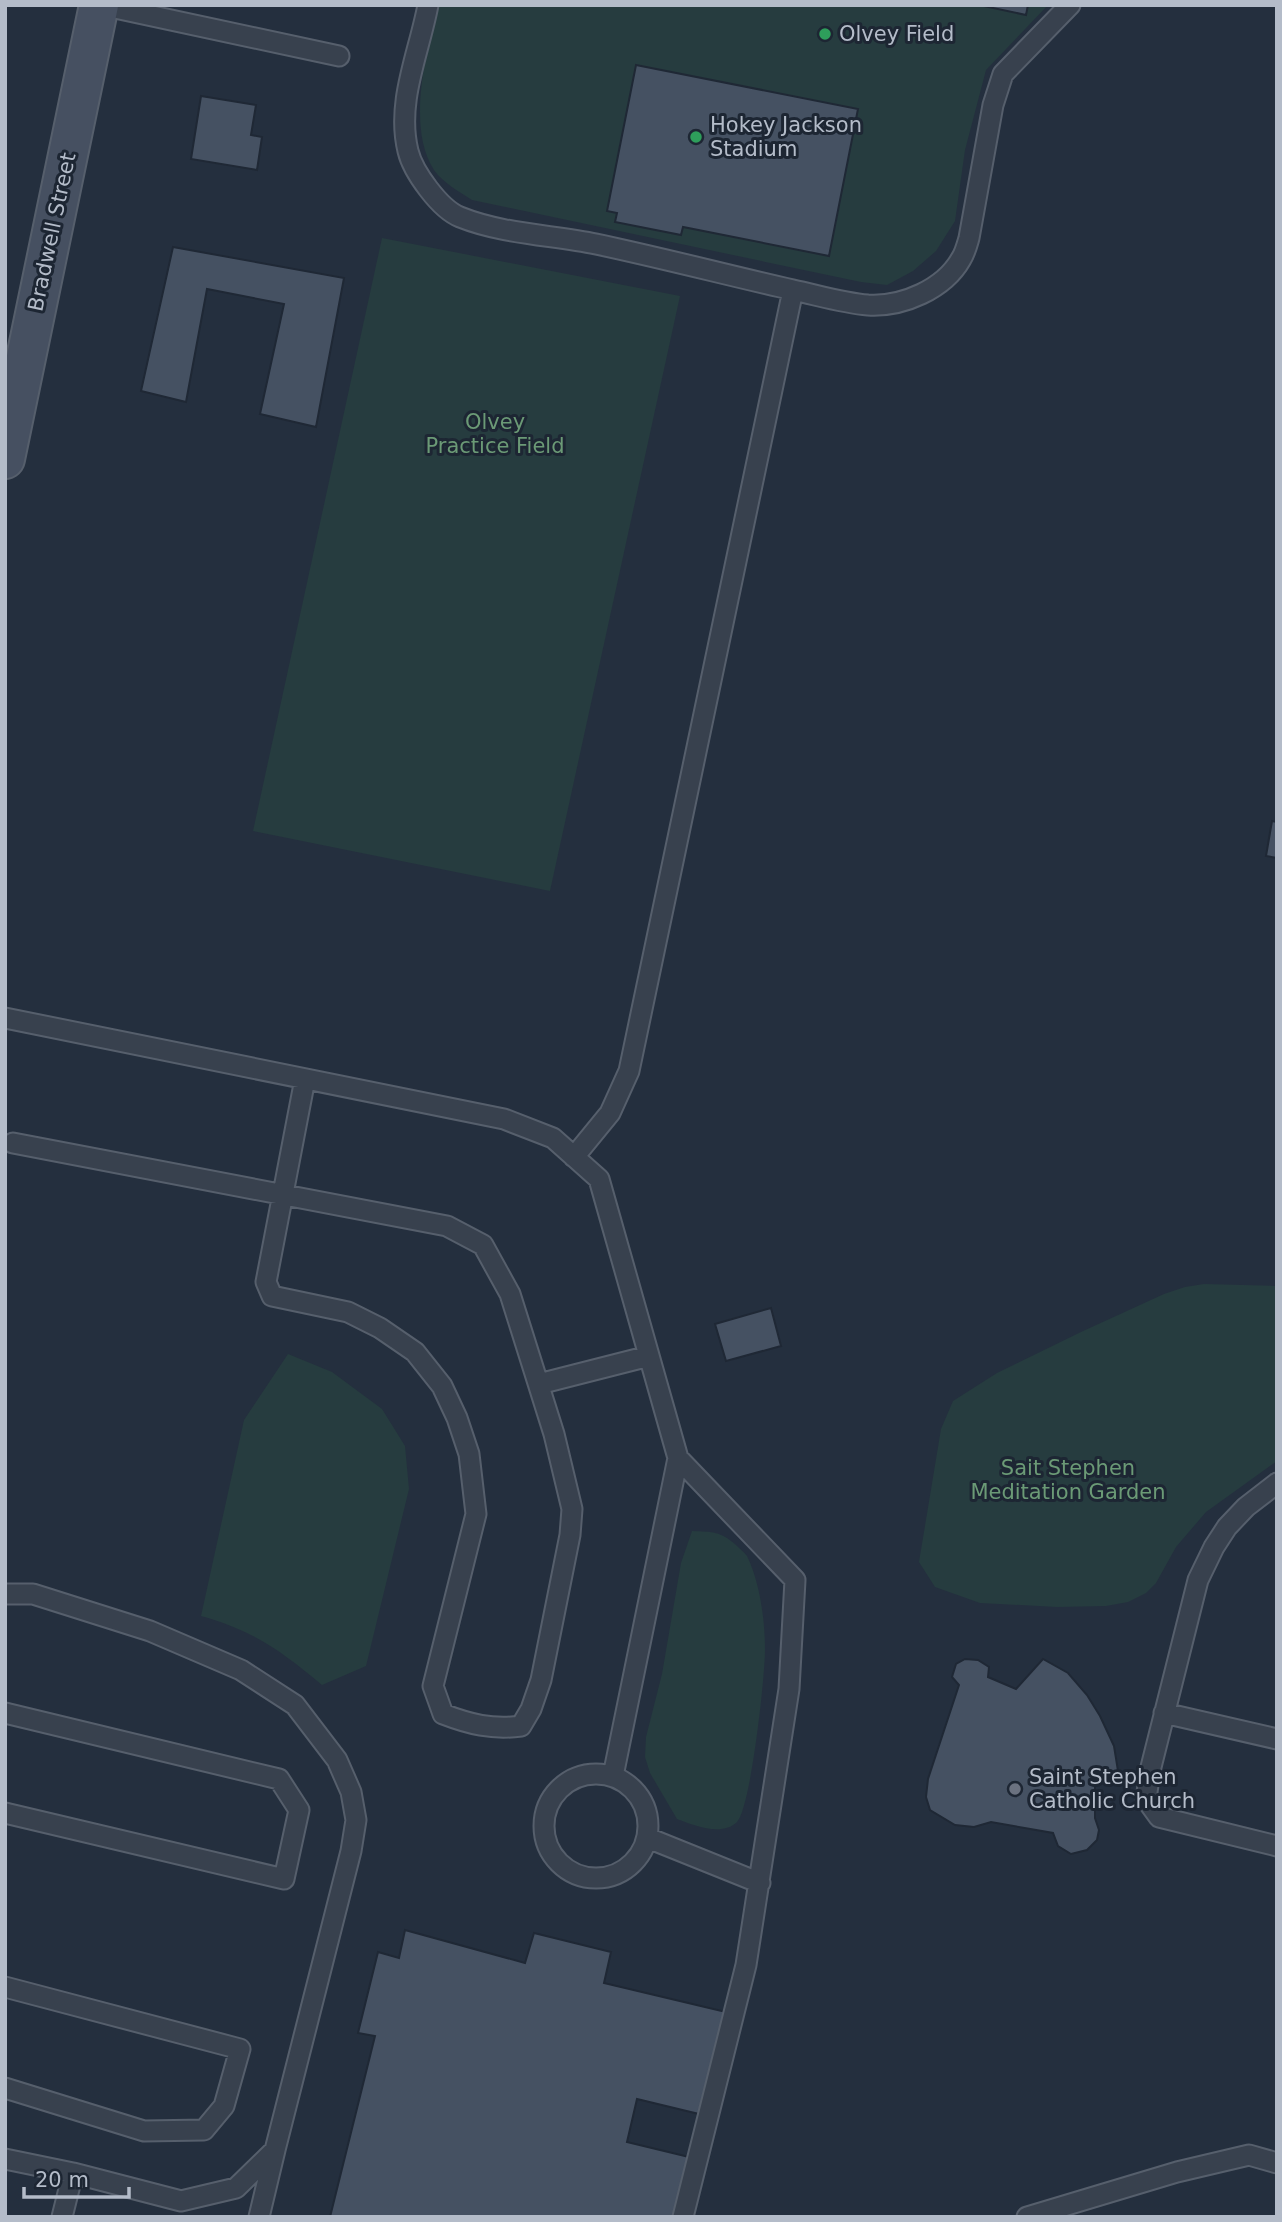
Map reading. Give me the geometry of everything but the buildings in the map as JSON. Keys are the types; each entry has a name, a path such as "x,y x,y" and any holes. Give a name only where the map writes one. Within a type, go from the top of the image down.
{"street":[{"name":"Bradwell Street","path":"5,459 100,5"}],"lane":[{"path":"100,5 339,57"},
{"path":"428,5 405,99 408,154 439,202 458,216 488,225 595,244 868,305 896,303 924,292 944,281 961,258 970,238 993,105 1003,75 1070,5"},
{"path":"574,1157 610,1113 629,1071 793,290"},
{"path":"5,1018 504,1119 553,1138 599,1179 678,1458 613,1776"},
{"path":"13,1143 283,1195 447,1226 483,1245 510,1294 554,1434 572,1509 570,1535 541,1680 520,1726 499,1729 468,1724 443,1714 433,1686 476,1514 469,1454 457,1418 442,1386 415,1352 380,1328 348,1312 272,1296 266,1282 283,1195 306,1079"},
{"path":"539,1384 649,1356"},
{"path":"678,1458 794,1580 789,1689 746,1965 683,2217"},
{"path":"1277,1483 1236,1517 1214,1547 1198,1580 1164,1713 1146,1799 1159,1817 1277,1846"},
{"path":"5,1594 33,1594 150,1631 241,1670 295,1705 337,1760 351,1792 356,1820 259,2217"},
{"path":"5,1713 279,1779 299,1810 284,1879 5,1813"},
{"path":"1164,1713 1277,1739"},
{"path":"585,1774 613,1776 635,1789 647,1812 648,1838 639,1857 624,1871 605,1878 584,1877 565,1868 551,1853 544,1833 545,1812 560,1788 585,1774"},
{"path":"648,1838 760,1883"},
{"path":"5,1987 240,2049 224,2106 204,2130 144,2131 5,2088"},
{"path":"5,2159 73,2173 181,2201 236,2188 275,2150"},
{"path":"1027,2217 1177,2172 1249,2155 1277,2163"},
{"path":"62,2217 73,2173"}],"green space":[{"name":"Hokey Jackson Stadium","path":"437,5 1048,5 986,70 965,150 955,221 936,251 913,271 887,285 861,282 472,200 447,183 434,170 421,133 421,89"},
{"name":"Olvey Practice Field","path":"382,238 680,296 550,891 253,831"},
{"name":"Sait Stephen Meditation Garden","path":"1204,1284 1277,1286 1277,1461 1206,1512 1176,1547 1156,1583 1146,1593 1128,1602 1106,1606 1057,1607 980,1603 935,1587 919,1562 941,1429 953,1401 997,1373 1081,1332 1164,1294"},
{"path":"288,1354 332,1372 382,1409 405,1446 409,1489 366,1666 322,1685 252,1635 201,1616 244,1420"},
{"path":"692,1531 721,1535 746,1555 752,1567 763,1614 764,1664 752,1768 737,1822 724,1829 707,1828 677,1819 650,1773 645,1757 646,1737 662,1674 681,1563"}],"place":[{"name":"Olvey Field","path":"825,34"},
{"name":"Hokey Jackson Stadium","path":"696,137"},
{"name":"Saint Stephen Catholic Church","path":"1015,1789"}]}
